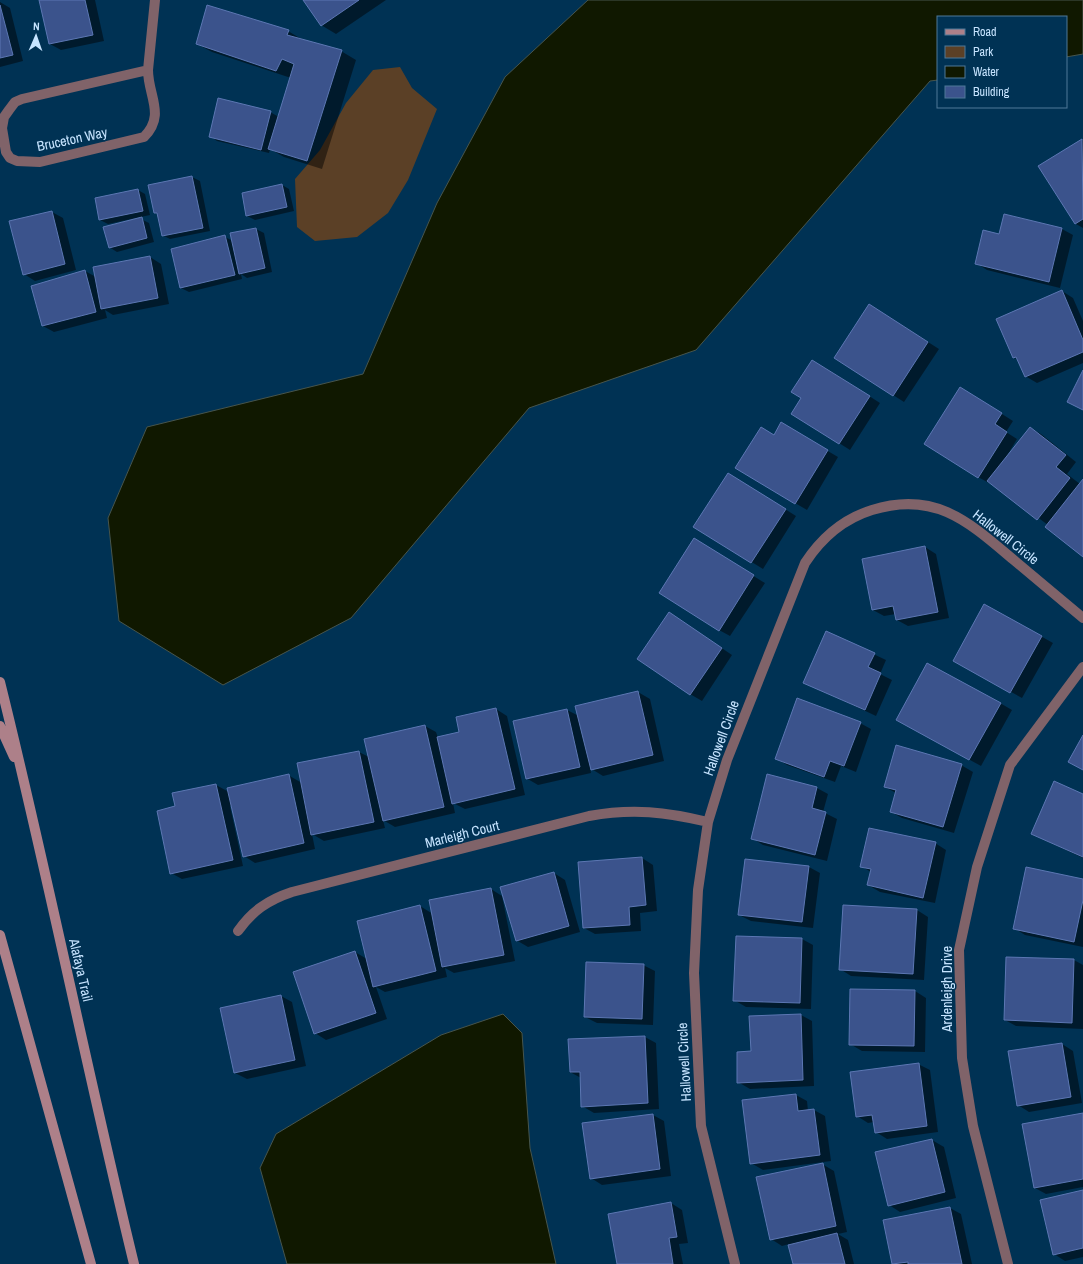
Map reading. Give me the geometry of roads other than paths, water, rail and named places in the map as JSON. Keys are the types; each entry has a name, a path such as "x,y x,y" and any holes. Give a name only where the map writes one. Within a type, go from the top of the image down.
{"main road":[{"name":"Alafaya Trail","path":"0,682 25,783 134,1264"},
{"path":"0,726 25,783"},
{"path":"0,935 91,1264"}],"street":[{"name":"Bruceton Way","path":"149,65 15,102 4,117 2,128 6,152 10,158 16,161 40,162 144,137 152,129 156,118 154,103 148,82 155,0"},
{"name":"Hallowell Circle","path":"735,1264 701,1126 694,973 698,890 708,822 736,734 805,563 814,549 827,535 842,524 860,514 882,507 904,504 926,506 948,512 971,524 1083,618"},
{"name":"Ardenleigh Drive","path":"1008,1264 973,1126 962,1058 959,950 977,867 1010,765 1083,667"},
{"name":"Marleigh Court","path":"238,931 247,918 260,906 276,897 589,816 613,812 645,811 667,813 708,822"}],"water":[{"path":"588,0 1083,0 1083,54 1067,57 1067,16 937,16 937,80 930,81 696,350 529,408 351,618 223,685 119,621 108,518 147,427 363,374 437,203 505,77"},
{"path":"503,1014 522,1033 530,1148 556,1264 287,1264 260,1168 276,1134 441,1035"}]}
